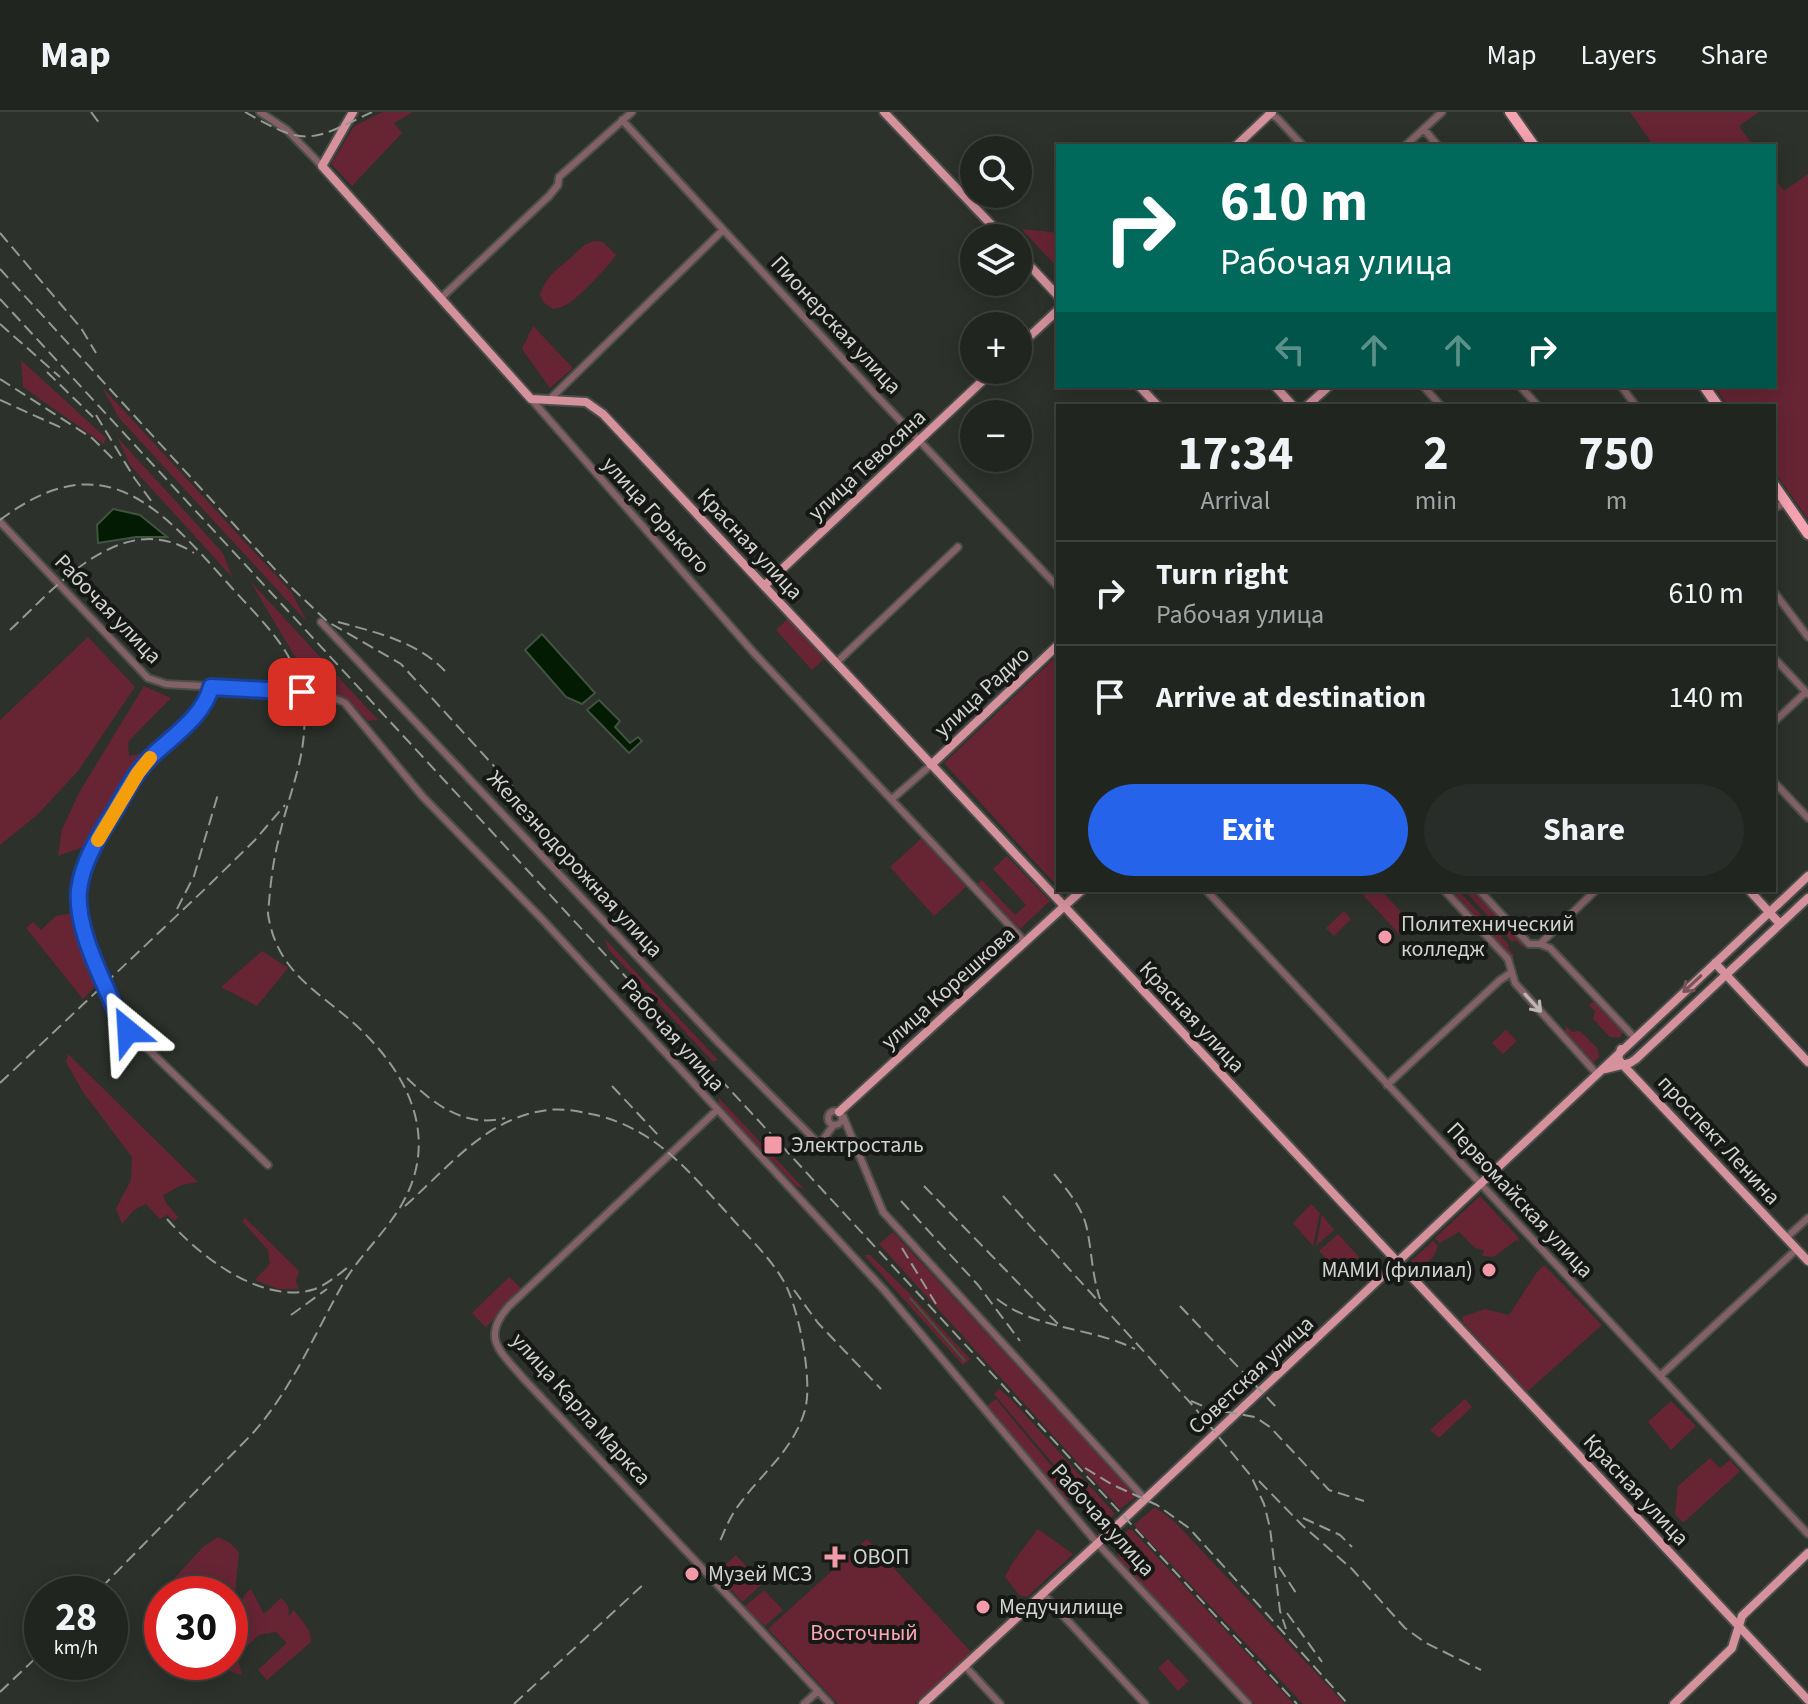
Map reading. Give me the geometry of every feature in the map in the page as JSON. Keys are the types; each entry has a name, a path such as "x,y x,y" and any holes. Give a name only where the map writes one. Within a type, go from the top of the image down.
{"highway":[{"path":"1510,112 1533,144"},
{"path":"1776,488 1808,534"}],"main road":[{"path":"322,166 353,112"},
{"path":"884,112 991,224"},
{"path":"1238,144 1271,114"},
{"name":"улица Горького","path":"322,166 531,399"},
{"path":"1032,268 1056,294"},
{"path":"1032,334 1056,312"},
{"name":"улица Тевосяна","path":"764,586 979,384"},
{"path":"1141,388 1156,404"},
{"path":"1277,388 1291,404"},
{"path":"1309,404 1327,388"},
{"name":"Красная улица","path":"531,399 586,402 597,407 1808,1700"},
{"name":"улица Радио","path":"931,765 1056,647"},
{"name":"Советская улица","path":"923,1704 1808,876"},
{"name":"улица Корешкова","path":"841,1114 1080,892"},
{"path":"1751,892 1780,924"},
{"path":"1622,1064 1618,1058 1628,1043 1636,1045 1638,1054 1808,898"},
{"path":"1715,963 1807,1060"},
{"name":"Советская улица","path":"1599,1073 1638,1054"},
{"name":"проспект Ленина","path":"1637,1079 1634,1068 1638,1054"},
{"name":"проспект Ленина","path":"1622,1064 1808,1261"},
{"path":"1732,1648 1745,1613 1808,1553"},
{"path":"1674,1704 1732,1648 1753,1640"}],"street":[{"name":"улица Горького","path":"260,112 287,130 322,166"},
{"path":"441,298 549,196 558,185 559,177 632,112"},
{"path":"1407,144 1442,112"},
{"path":"1271,114 1301,144"},
{"name":"Пионерская улица","path":"622,120 1056,585"},
{"path":"1424,129 1436,144"},
{"path":"548,401 723,230"},
{"path":"1426,388 1439,404"},
{"path":"1522,388 1536,404"},
{"name":"улица Горького","path":"531,399 755,654 1025,942"},
{"path":"1776,507 1786,503"},
{"name":"Рабочая улица","path":"0,522 148,678 166,684 302,692 332,697 345,703 423,797 552,930 884,1290 1097,1543 1248,1704"},
{"path":"836,664 958,547"},
{"path":"1776,595 1808,637"},
{"name":"Железнодорожная улица","path":"321,622 805,1130 820,1143 834,1126"},
{"path":"1776,660 1807,693 1776,720"},
{"path":"211,687 208,699 200,710 144,763 105,826 83,874 79,888 80,906 86,935 123,1025 268,1165"},
{"path":"892,799 931,765"},
{"path":"1776,784 1808,818"},
{"name":"Первомайская улица","path":"1208,892 1808,1534"},
{"path":"1446,892 1508,959 1515,983 1599,1073"},
{"path":"1481,892 1526,941 1550,948 1628,1043"},
{"path":"1540,944 1594,892"},
{"path":"1387,1085 1512,972"},
{"name":"улица Карла Маркса","path":"717,1110 509,1306 494,1326 495,1342 523,1378 830,1704"},
{"path":"854,1142 829,1122 828,1116 833,1111 841,1114 854,1142 883,1212 1145,1499"},
{"path":"834,1126 841,1124 841,1114"},
{"path":"1786,1238 1808,1218"},
{"path":"1660,1376 1797,1249"},
{"path":"1042,1593 1145,1704"},
{"path":"964,1665 1000,1704"},
{"path":"804,1704 818,1691"}],"green space":[{"path":"383,112 413,112 394,123 402,133 352,186 331,164 354,126"},
{"path":"1630,112 1759,112 1739,126 1752,144 1653,144"},
{"path":"1808,174 1808,519 1776,474 1776,404 1727,404 1715,388 1776,388 1776,180 1784,191"},
{"path":"1032,230 1056,233 1056,266 1032,241"},
{"path":"595,241 603,242 616,255 608,266 566,305 553,309 543,302 540,294 552,274 584,246"},
{"path":"533,326 573,368 550,388 522,349"},
{"path":"21,360 106,438 104,444 23,387"},
{"path":"102,387 292,593 307,622 119,418"},
{"path":"117,437 223,553 232,577 130,465"},
{"path":"250,581 378,720 368,721 340,697 305,687 297,660"},
{"path":"788,619 824,659 812,670 776,630"},
{"path":"88,637 135,687 78,771 37,815 0,845 0,720"},
{"path":"1056,657 1056,885 944,763"},
{"path":"144,686 171,698 128,742 129,756 152,751 126,784 91,844 58,856 62,829 80,791"},
{"path":"922,838 966,887 934,916 890,867"},
{"path":"1007,856 1050,901 1020,929 977,884 982,880 1015,915 1026,905 993,869"},
{"path":"1366,892 1383,892 1412,924 1400,935 1363,895"},
{"path":"1450,892 1460,892 1509,945 1514,955 1511,959"},
{"path":"1466,892 1476,892 1526,945 1522,947 1516,940 1512,942"},
{"path":"1344,911 1351,919 1334,936 1326,928"},
{"path":"73,913 99,982 83,999 26,928 33,922 41,930 56,916"},
{"path":"605,939 718,1060 713,1062 608,949"},
{"path":"262,951 288,968 257,1006 221,987"},
{"path":"1593,1002 1624,1031 1619,1038 1610,1037 1593,1019 1595,1011 1589,1005"},
{"path":"1566,1026 1572,1032 1580,1031 1598,1049 1599,1057 1593,1063 1565,1034"},
{"path":"1506,1030 1517,1041 1503,1054 1492,1043"},
{"path":"68,1054 198,1182 182,1185 163,1195 178,1217 174,1221 167,1215 160,1219 146,1204 134,1210 122,1224 116,1209 131,1180 132,1157 83,1092 66,1062"},
{"path":"719,1098 805,1190 796,1186 718,1104"},
{"path":"1480,1196 1518,1237 1519,1242 1516,1240 1494,1257 1482,1256 1484,1250 1475,1248 1459,1232 1440,1243 1435,1238"},
{"path":"1311,1204 1320,1213 1313,1246 1293,1223"},
{"path":"1322,1215 1334,1230 1316,1246"},
{"path":"244,1217 299,1271 296,1281 299,1289 278,1289 255,1280 270,1264 268,1250 243,1222"},
{"path":"893,1232 1137,1496 1120,1509 879,1244"},
{"path":"1338,1234 1359,1257 1341,1275 1319,1251"},
{"path":"1433,1241 1438,1246 1434,1256 1421,1268 1411,1261"},
{"path":"864,1255 870,1255 909,1293 970,1359 963,1365"},
{"path":"1544,1265 1602,1325 1527,1392 1463,1322 1462,1317 1485,1309 1509,1315"},
{"path":"509,1277 523,1290 486,1327 472,1313"},
{"path":"999,1389 1115,1514 1104,1524 994,1394"},
{"path":"996,1399 1074,1493 1067,1501 985,1407"},
{"path":"1465,1399 1472,1407 1439,1438 1430,1430"},
{"path":"1671,1401 1696,1426 1671,1450 1648,1422"},
{"path":"1710,1458 1720,1468 1730,1460 1740,1471 1683,1523 1675,1514 1678,1486"},
{"path":"1155,1507 1175,1522 1345,1704 1303,1704 1134,1525"},
{"path":"1038,1529 1073,1554 1027,1597 1019,1595 1005,1577"},
{"path":"1132,1530 1294,1704 1255,1704 1117,1558 1120,1536"},
{"path":"218,1537 230,1543 239,1552 237,1576 176,1576 204,1546"},
{"name":"Восточный","path":"867,1539 971,1652 915,1704 838,1704 768,1629"},
{"path":"736,1555 762,1584 742,1602 716,1573"},
{"path":"251,1589 264,1614 281,1598 288,1606 289,1616 294,1610 311,1637 311,1642 267,1680 258,1670 287,1643 276,1632 259,1635 248,1645 248,1592"},
{"path":"764,1590 783,1610 765,1626 744,1607"},
{"path":"1168,1659 1189,1681 1178,1691 1158,1668"}],"shaded area":[{"path":"113,509 140,515 167,537 136,537 98,543 97,525"},
{"path":"542,634 595,693 582,704 566,697 525,650"},
{"path":"599,700 620,721 615,727 630,743 638,737 642,741 629,753 587,710"}],"waterway":[{"path":"910,1298 964,1360"}],"railway":[{"path":"91,112 100,124"},
{"path":"245,112 282,131 308,136 335,130 372,112"},
{"path":"0,233 81,328 96,353"},
{"path":"0,269 293,589 328,622 401,664 513,787"},
{"path":"0,299 1297,1704"},
{"path":"0,324 60,377"},
{"path":"47,372 93,417"},
{"path":"0,379 92,438 116,462"},
{"path":"0,400 62,428"},
{"path":"96,415 152,502"},
{"path":"0,520 37,497 71,486 101,486 129,494 181,533 284,649 302,693 304,733 273,869 268,914 274,937 294,971 354,1023 398,1075 415,1115 419,1137 418,1159 402,1204 344,1282 280,1398 253,1433 113,1576"},
{"path":"10,630 70,574 117,546 142,539 168,541 194,553"},
{"path":"338,622 409,645 445,671"},
{"path":"177,909 194,876 218,794"},
{"path":"0,1083 206,888 285,805"},
{"path":"407,1078 428,1097 464,1117 477,1120 505,1118"},
{"path":"612,1086 660,1137"},
{"path":"405,1206 453,1160 488,1133 526,1115 554,1110 596,1115 637,1131 670,1154 700,1183 765,1254 783,1280 799,1325 806,1363 807,1397 800,1425 784,1451 736,1509 720,1541"},
{"path":"1054,1174 1085,1221 1100,1299"},
{"path":"924,1186 1062,1328"},
{"path":"1003,1196 1195,1408 1251,1476 1264,1504 1270,1528 1280,1611 1286,1629"},
{"path":"901,1201 978,1285 1020,1341"},
{"path":"167,1219 214,1262 254,1284 274,1290 295,1292 315,1289 351,1265"},
{"path":"902,1248 936,1304"},
{"path":"291,1315 327,1289"},
{"path":"794,1290 818,1323 881,1389"},
{"path":"997,1299 1029,1317 1135,1349"},
{"path":"1180,1306 1277,1408"},
{"path":"1191,1401 1210,1409 1255,1417 1270,1427 1329,1490 1364,1501"},
{"path":"1085,1468 1157,1505 1189,1528 1348,1704"},
{"path":"1259,1481 1302,1525 1352,1569 1405,1628 1426,1643 1481,1670"},
{"path":"1303,1518 1340,1535 1352,1547"},
{"path":"1279,1567 1296,1593"},
{"path":"514,1704 646,1582"},
{"path":"1287,1613 1322,1662"},
{"path":"0,1692 24,1669"}],"slow traffic":[{"path":"98,840 150,758"}],"place":[{"name":"Политехнический колледж","path":"1385,937"},
{"name":"Электросталь","path":"773,1145"},
{"name":"МАМИ (филиал)","path":"1489,1270"},
{"name":"ОВОП","path":"835,1557"},
{"name":"Музей МСЗ","path":"692,1574"},
{"name":"Медучилище","path":"983,1607"}],"route":[{"path":"128,1031 119,1019 86,935 79,888 91,853 144,763 200,710 208,699 211,687 302,692"}]}
